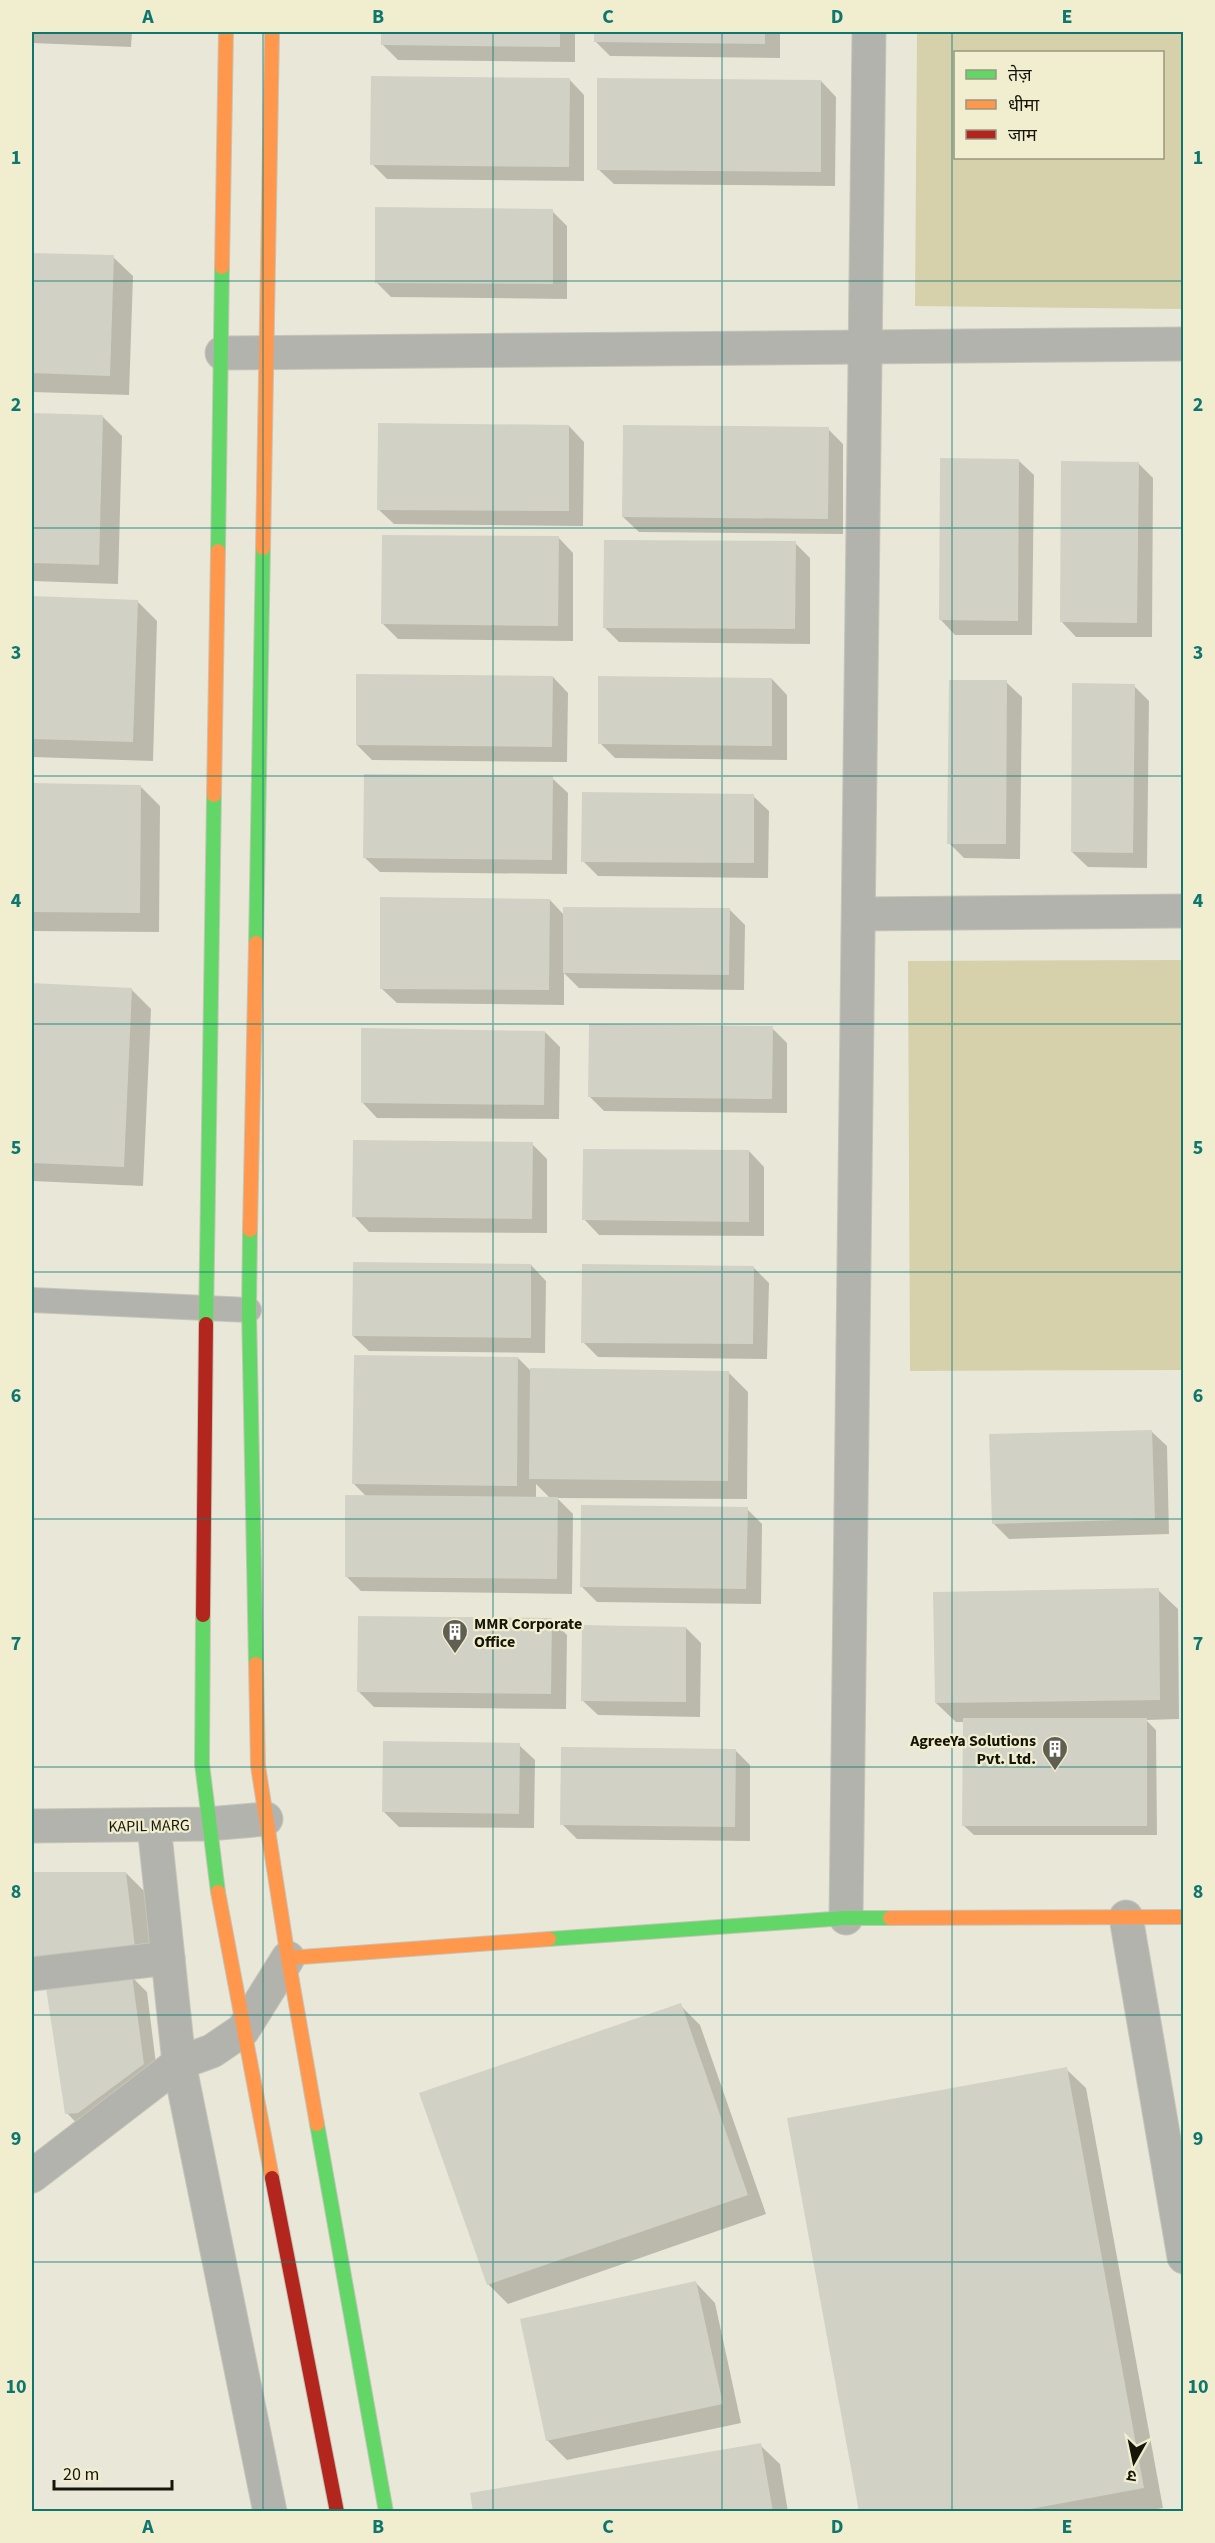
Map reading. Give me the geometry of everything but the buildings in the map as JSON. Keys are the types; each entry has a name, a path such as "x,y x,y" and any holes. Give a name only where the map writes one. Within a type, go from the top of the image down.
{"street":[{"path":"226,32 206,1308 202,1764 221,1919 338,2511"},
{"path":"272,32 249,1310 258,1766 288,1958 386,2511"},
{"path":"846,1918 869,32"},
{"path":"222,352 1184,344"},
{"path":"859,914 1184,911"},
{"name":"KAPIL MARG","path":"32,1826 208,1824 266,1819"},
{"path":"154,1825 179,2063 270,2511"},
{"path":"1126,1917 1184,2257"},
{"path":"288,1958 846,1918 1184,1917"},
{"path":"32,1974 168,1958"},
{"path":"32,2176 179,2063 212,2050 243,2030 288,1958"}],"lane":[{"path":"32,1300 249,1310"}],"shaded area":[{"path":"917,32 1183,32 1183,309 915,306"},
{"path":"1183,960 1183,1370 910,1371 908,961"}],"traffic: fast":[{"path":"218,551 222,267"},
{"path":"256,943 263,548"},
{"path":"206,1324 214,795"},
{"path":"250,1230 249,1310 256,1664"},
{"path":"203,1615 202,1764 218,1892"},
{"path":"549,1939 846,1918 890,1918"},
{"path":"317,2124 386,2512"}],"traffic: slow":[{"path":"222,267 226,32"},
{"path":"263,548 272,32"},
{"path":"214,795 218,551"},
{"path":"250,1230 256,943"},
{"path":"256,1664 258,1766 317,2124"},
{"path":"218,1892 272,2178"},
{"path":"890,1918 1184,1917"},
{"path":"288,1958 549,1939"}],"traffic: jam":[{"path":"203,1615 206,1324"},
{"path":"272,2178 337,2512"}],"place":[{"name":"MMR Corporate Office","path":"455,1655"},
{"name":"AgreeYa Solutions Pvt. Ltd.","path":"1055,1772"}]}
